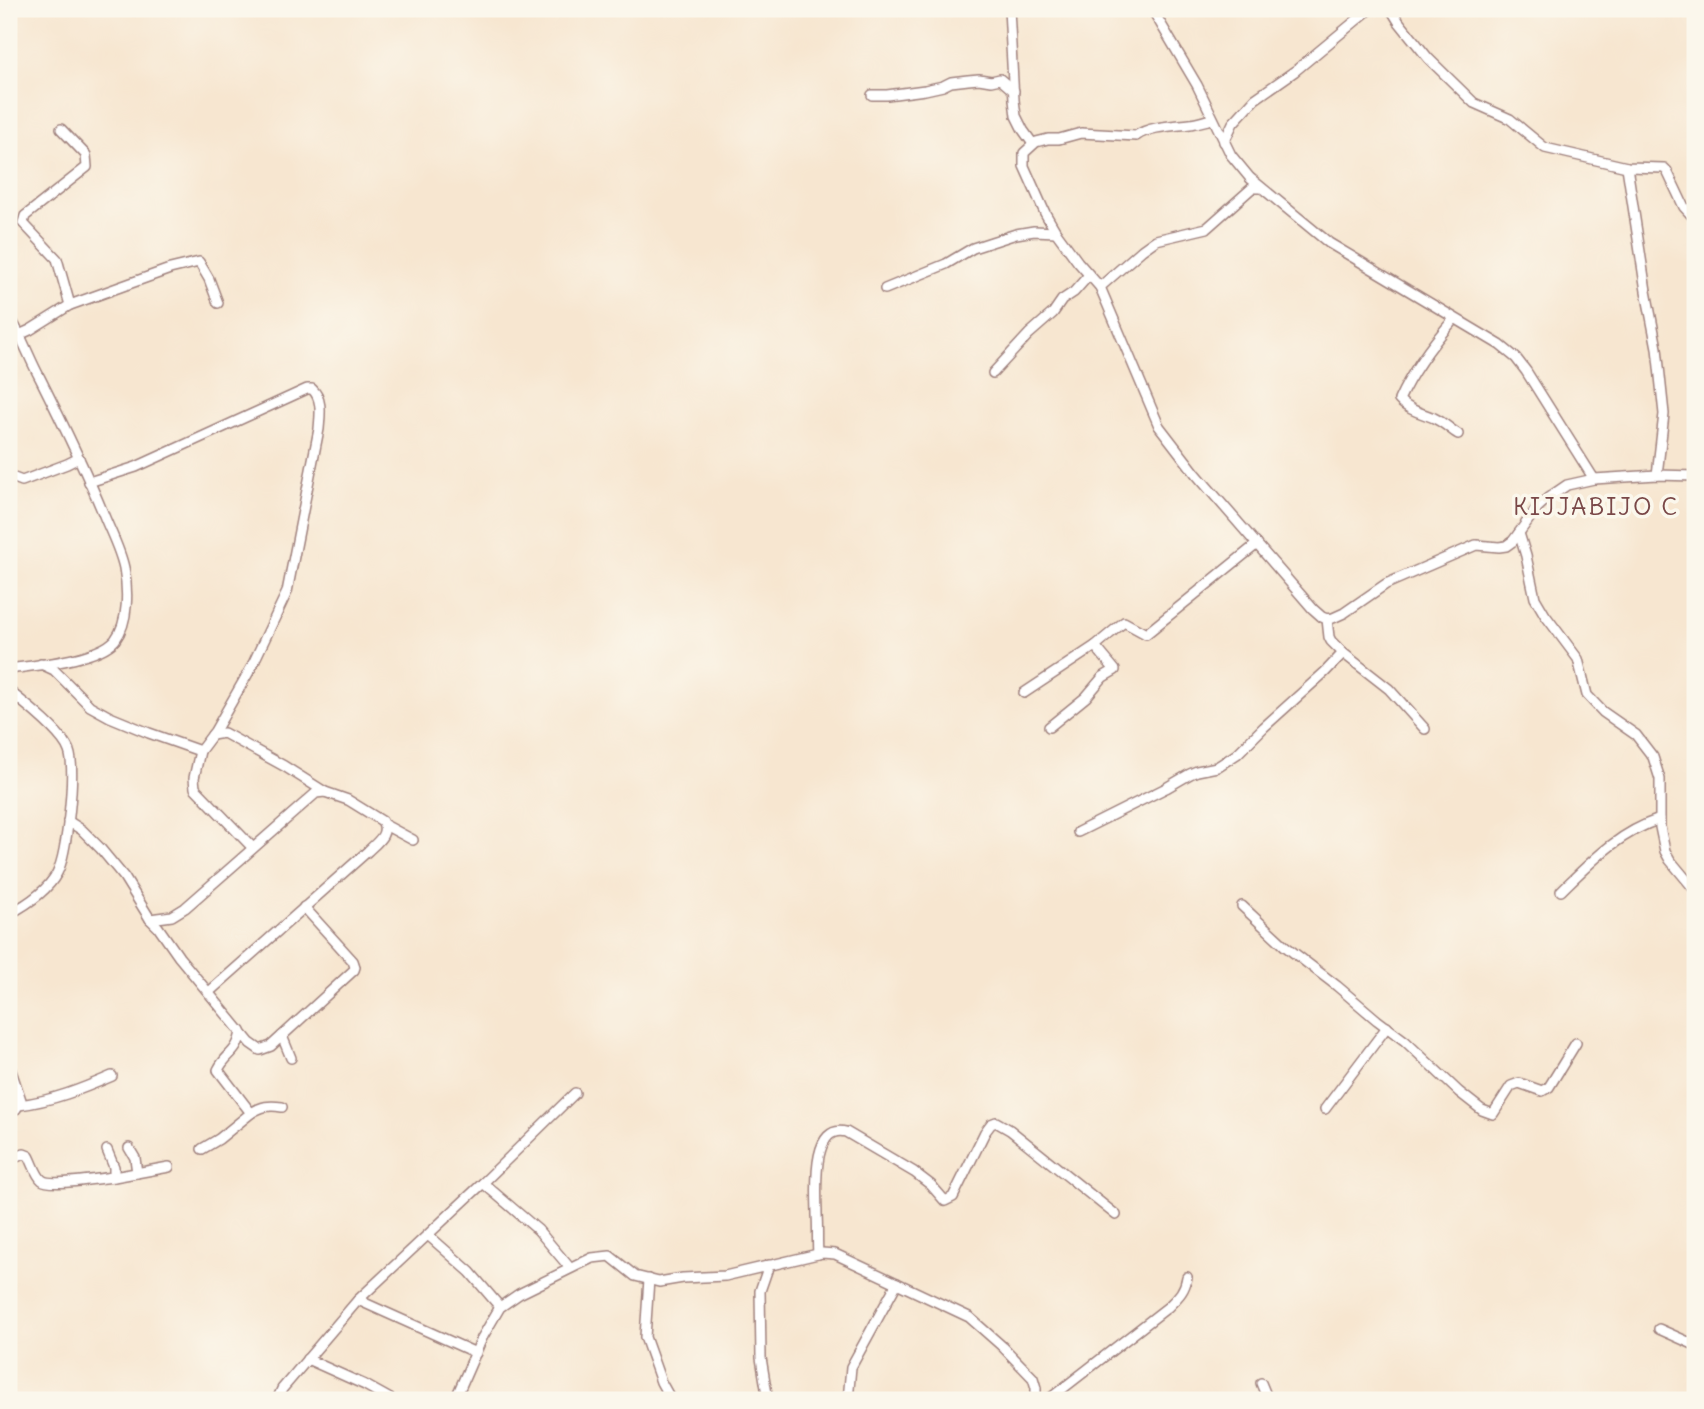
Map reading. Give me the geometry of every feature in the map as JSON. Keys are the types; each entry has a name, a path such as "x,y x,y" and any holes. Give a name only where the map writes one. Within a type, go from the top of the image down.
{"street":[{"path":"1009,9 1014,100 1023,130 1033,144"},
{"path":"1152,9 1242,170 1260,188 1329,243 1500,345 1516,358 1536,385 1594,479"},
{"path":"1224,142 1233,123 1255,99 1295,71 1370,9"},
{"path":"1391,9 1428,58 1474,103 1510,119 1545,148 1627,167 1666,170 1684,207 1695,219"},
{"path":"872,95 925,90 951,82 979,79 1000,79 1014,91"},
{"path":"1213,119 1142,131 1136,136 1081,133 1048,139 1033,144 1024,153 1024,166 1056,232 1100,287 1159,426 1196,474 1322,617 1338,617 1386,584 1476,545 1506,546 1513,541 1537,508 1567,485 1594,479 1695,475"},
{"path":"61,129 86,155 87,167 25,216 23,223 57,259 70,304"},
{"path":"1627,167 1657,348 1664,414 1657,475"},
{"path":"1100,287 1156,240 1205,230 1252,188 1260,188"},
{"path":"885,289 946,264 973,248 1016,234 1056,232"},
{"path":"19,335 70,304 170,269 199,262 218,303"},
{"path":"993,373 1029,334 1053,313 1062,300 1090,275"},
{"path":"9,316 79,458 121,557 126,593 123,625 113,642 102,650 80,657 9,669"},
{"path":"1454,319 1420,364 1399,400 1410,409 1434,418 1458,434"},
{"path":"89,482 136,467 307,389 312,389 317,394 320,407 319,429 287,592 251,668 200,751 194,778 195,788 253,848"},
{"path":"9,476 22,481 79,458"},
{"path":"1519,533 1535,598 1578,659 1587,695 1603,712 1636,735 1653,757 1660,779 1660,819 1665,851 1695,890"},
{"path":"1024,693 1075,661 1124,622 1146,635 1257,544"},
{"path":"1327,619 1329,637 1343,653 1389,689 1425,729"},
{"path":"1049,727 1086,697 1103,677 1115,670 1095,646"},
{"path":"1078,831 1190,774 1217,767 1237,754 1343,653"},
{"path":"41,664 54,670 90,706 110,717 200,751"},
{"path":"9,691 55,733 69,751 71,765 68,821 62,860 56,874 43,890 9,914"},
{"path":"212,735 224,733 325,792 348,800 413,841"},
{"path":"150,919 172,916 185,908 316,793 325,792"},
{"path":"1561,891 1613,843 1660,819"},
{"path":"68,821 82,830 100,848 124,877 150,919 179,957 250,1043 260,1050 271,1046 355,970 353,961 304,907"},
{"path":"209,992 382,838 385,825"},
{"path":"1242,906 1285,946 1405,1041 1482,1110 1493,1114 1511,1086 1519,1083 1542,1091 1549,1087 1576,1043"},
{"path":"1325,1109 1387,1027"},
{"path":"241,1031 239,1043 218,1070 251,1113"},
{"path":"282,1036 291,1058"},
{"path":"9,1065 21,1100 16,1109 9,1111"},
{"path":"19,1105 64,1095 112,1076"},
{"path":"277,1400 282,1389 358,1300 484,1183 575,1093"},
{"path":"202,1149 260,1108 268,1105 282,1107"},
{"path":"818,1254 816,1176 823,1144 838,1130 846,1132 914,1172 931,1185 945,1201 953,1197 985,1132 996,1122 1010,1130 1115,1215"},
{"path":"129,1148 135,1158 138,1173"},
{"path":"107,1150 114,1167 114,1177"},
{"path":"9,1160 24,1154 29,1156 42,1180 60,1183 169,1167"},
{"path":"484,1183 538,1230 570,1268"},
{"path":"428,1235 470,1272 500,1307"},
{"path":"456,1400 482,1339 500,1307 519,1294 592,1258 610,1256 635,1276 659,1282 725,1276 829,1252 976,1322 1033,1378 1036,1400"},
{"path":"768,1400 761,1358 760,1291 769,1265"},
{"path":"1048,1400 1168,1307 1182,1293 1187,1277"},
{"path":"649,1279 645,1337 661,1382 671,1400"},
{"path":"848,1400 851,1367 897,1283"},
{"path":"358,1300 476,1353"},
{"path":"1659,1329 1695,1345"},
{"path":"307,1359 392,1400"},
{"path":"1261,1382 1268,1400"}],"district":[{"name":"KIJJABIJO C","path":"1596,507"}]}
